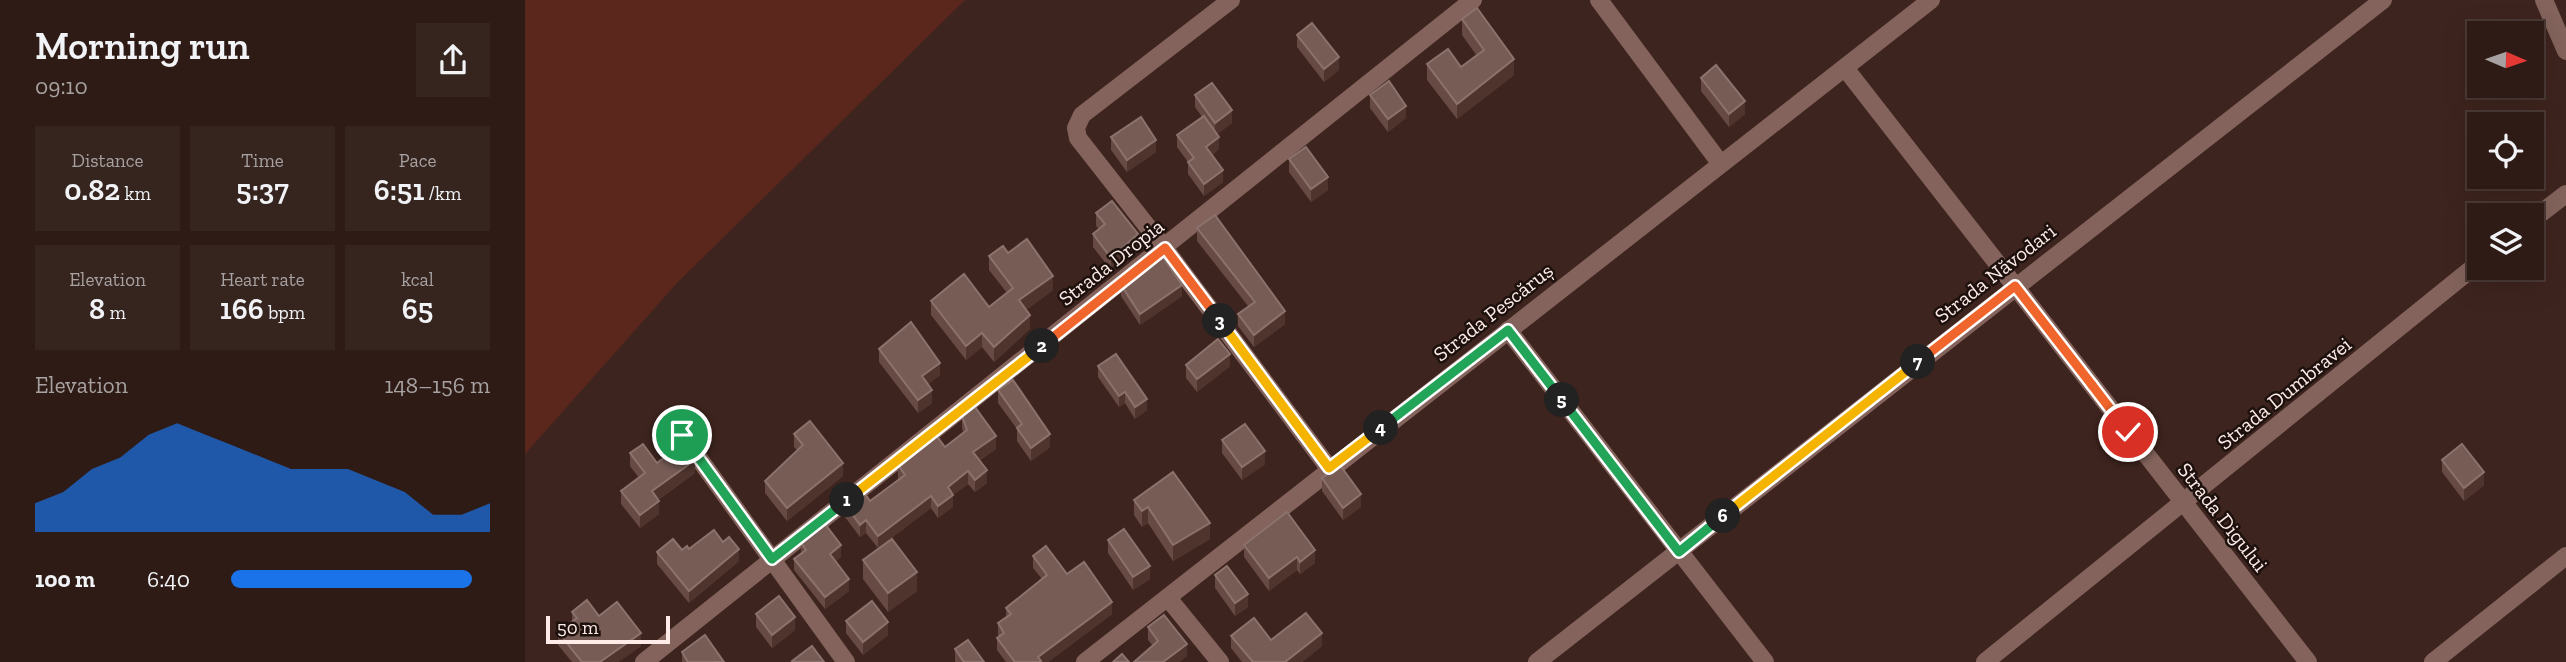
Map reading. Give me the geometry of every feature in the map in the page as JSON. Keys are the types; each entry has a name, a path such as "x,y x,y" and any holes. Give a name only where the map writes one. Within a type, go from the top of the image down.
{"street":[{"path":"1231,0 1082,116 1076,128 1078,138 1165,248 1329,468"},
{"name":"Strada Dropia","path":"644,662 1473,0"},
{"path":"1599,0 1720,163"},
{"name":"Strada Pescăruș","path":"1085,662 1329,468 1931,0"},
{"name":"Strada Năvodari","path":"1537,662 2383,0"},
{"path":"2544,0 2566,51"},
{"name":"Strada Digului","path":"1845,68 2308,662"},
{"path":"2544,211 2566,194"},
{"name":"Strada Dumbravei","path":"1985,662 2184,504 2467,273"},
{"path":"1508,330 1765,662"},
{"path":"682,435 846,662"},
{"path":"2433,662 2566,556"},
{"path":"1168,598 1220,662"}],"shaded area":[{"path":"525,0 965,0 677,283 525,454"}],"building":[{"path":"1477,8 1514,59 1457,104 1427,64 1448,49 1461,67 1484,50 1462,19"},
{"path":"1312,23 1339,57 1324,69 1297,35"},
{"path":"1716,65 1745,101 1729,114 1701,78"},
{"path":"1389,81 1406,106 1388,119 1370,95"},
{"path":"1212,83 1232,110 1215,123 1195,95"},
{"path":"1204,116 1219,137 1206,147 1223,170 1204,184 1188,162 1194,158 1177,135"},
{"path":"1141,117 1156,140 1127,160 1111,137"},
{"path":"1306,147 1328,177 1311,189 1289,159"},
{"path":"1112,201 1138,234 1111,258 1093,234 1105,224 1096,213"},
{"path":"1215,215 1285,311 1254,335 1238,314 1255,302 1197,228"},
{"path":"1027,239 1053,276 1019,300 1030,315 994,347 982,333 966,346 931,301 964,274 989,307 1013,288 989,256 1003,246 1008,253"},
{"path":"1163,257 1182,285 1140,314 1121,285"},
{"path":"911,322 940,363 922,376 932,390 918,400 879,349"},
{"path":"1218,339 1230,354 1197,379 1186,365"},
{"path":"1116,354 1147,399 1135,407 1125,392 1119,396 1098,366"},
{"path":"1013,380 1050,434 1031,448 1017,428 1022,424 998,390"},
{"path":"975,407 996,436 973,452 987,470 975,480 968,471 948,487 953,495 938,506 931,496 878,536 866,520 860,525 845,504 863,491 870,501 905,475 898,465 924,447 922,444 935,434 945,447 967,430 962,416"},
{"path":"810,421 843,463 787,508 765,481 803,445 794,434"},
{"path":"1245,424 1265,451 1242,467 1222,440"},
{"path":"683,443 695,460 652,491 659,501 640,515 621,491 645,473 630,453 643,444 657,463"},
{"path":"2462,444 2484,472 2464,488 2442,460"},
{"path":"1340,465 1361,494 1343,508 1322,478"},
{"path":"1173,472 1210,523 1173,545 1148,507 1142,511 1134,500"},
{"path":"1287,512 1315,550 1300,562 1297,557 1269,578 1244,545"},
{"path":"825,524 841,545 830,554 849,579 825,597 794,559 806,550 801,543"},
{"path":"1124,529 1150,566 1133,577 1108,540"},
{"path":"714,530 723,542 729,537 739,549 689,591 657,552 673,539 682,550 687,546 689,549"},
{"path":"892,539 917,572 888,593 863,560"},
{"path":"1046,546 1067,574 1084,562 1112,602 1038,657 1041,661 1015,662 997,638 1004,633 998,623 1011,614 1006,608 1047,575 1033,556"},
{"path":"1227,566 1248,594 1235,603 1215,575"},
{"path":"779,596 795,617 772,635 756,614"},
{"path":"587,600 599,616 617,602 641,633 600,662 582,662 558,632 577,618 572,612"},
{"path":"872,601 888,622 863,642 846,621"},
{"path":"1306,613 1322,633 1285,662 1253,662 1231,636 1254,618 1271,640"},
{"path":"1164,615 1187,644 1163,662 1134,662 1158,641 1148,627"},
{"path":"705,635 724,662 688,662 682,652"},
{"path":"968,640 984,662 964,662 955,649"},
{"path":"812,646 824,662 792,661"},
{"path":"1122,654 1129,662 1113,662"}],"route":[{"path":"682,435 772,559 1165,248 1329,468 1508,330 1679,552 2015,286 2128,432"}]}
